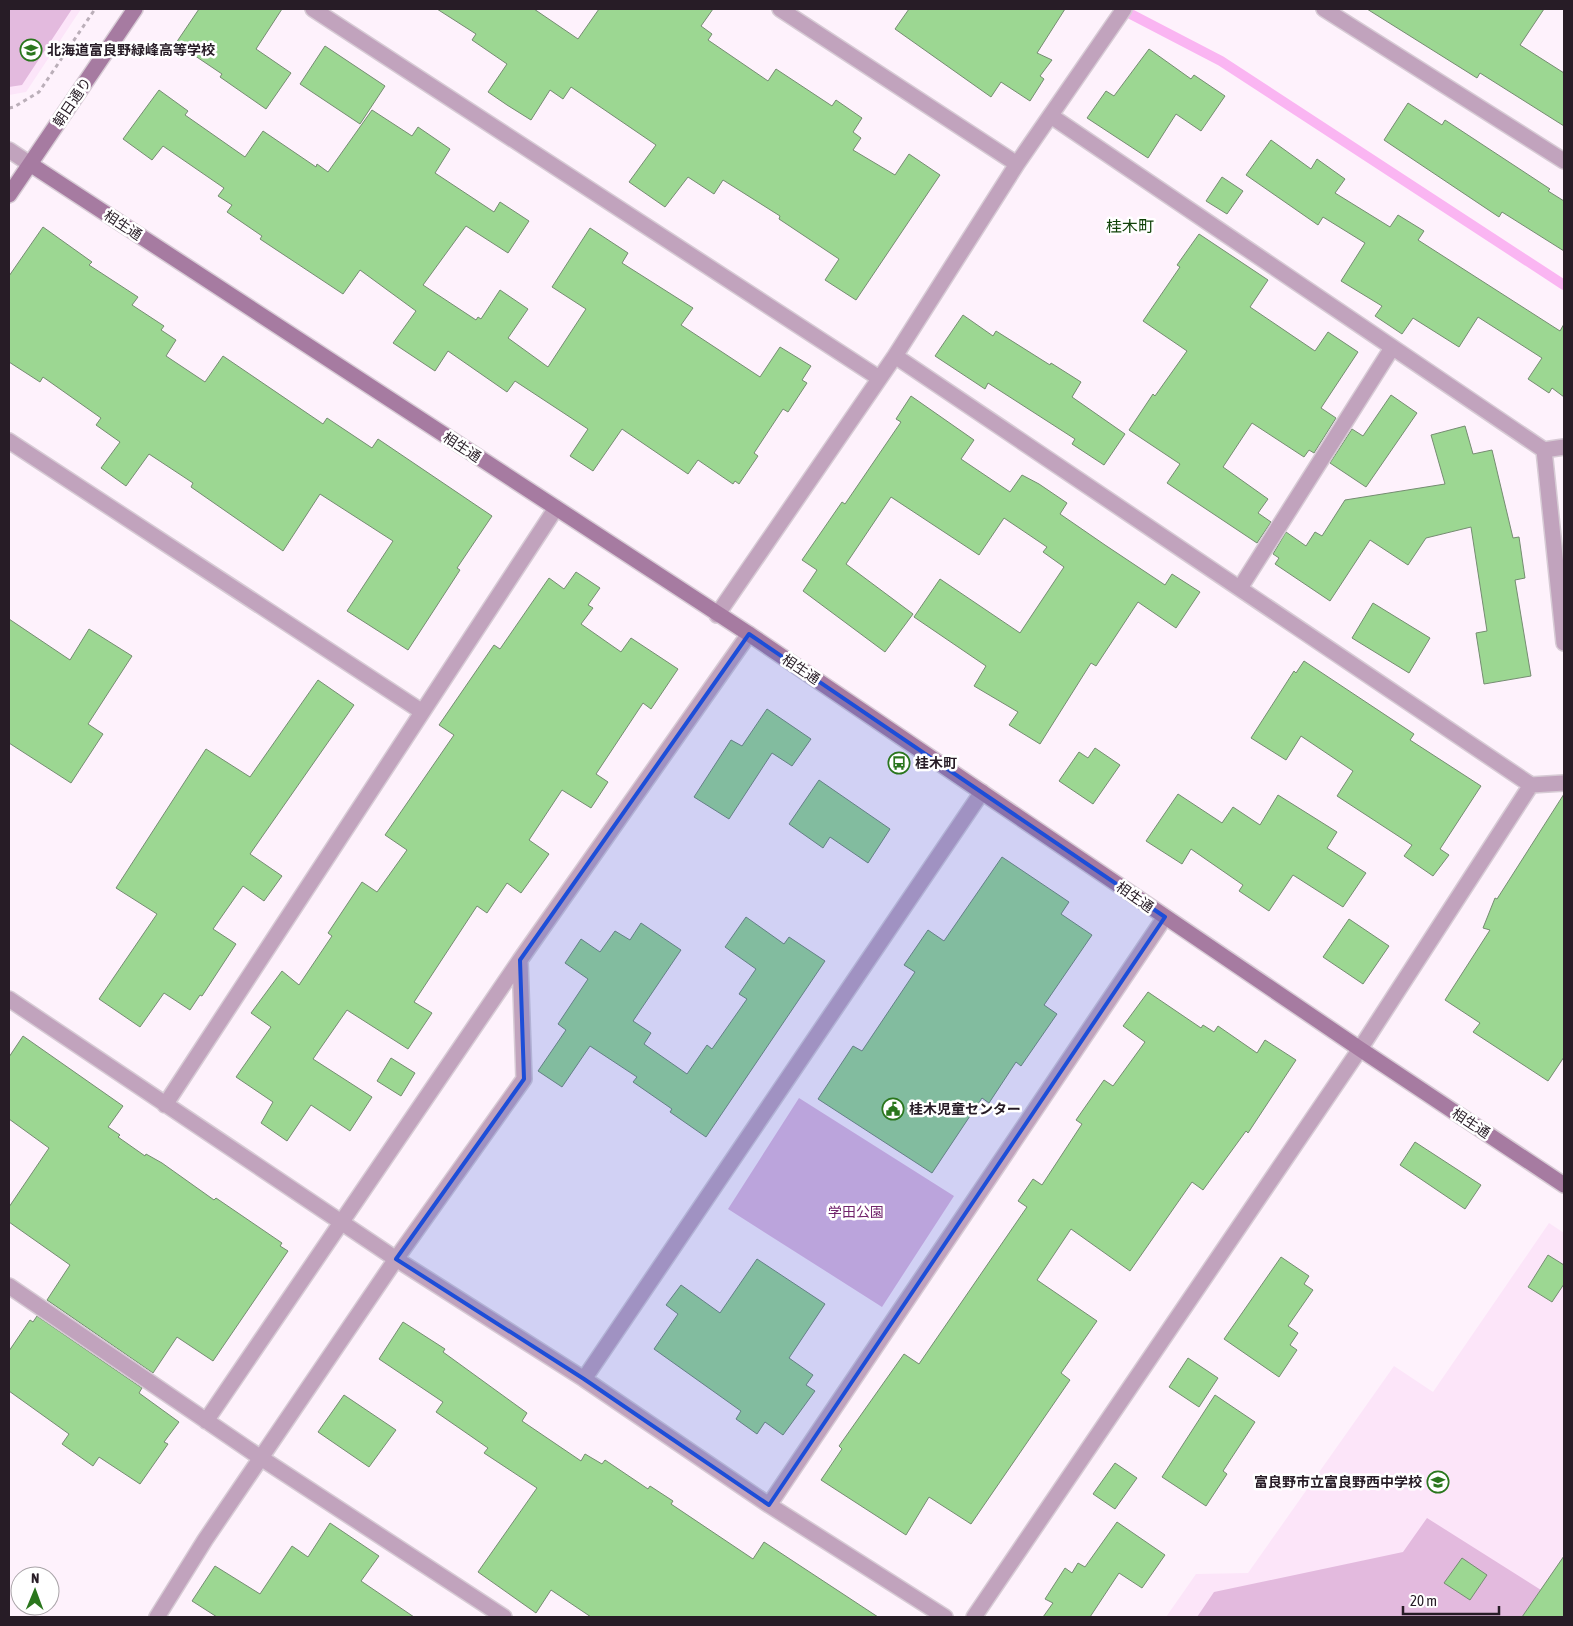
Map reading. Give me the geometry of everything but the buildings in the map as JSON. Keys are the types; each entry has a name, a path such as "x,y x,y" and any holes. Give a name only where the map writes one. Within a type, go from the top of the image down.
{"street":[{"name":"朝日通り","path":"9,195 135,9"},
{"path":"313,9 879,378"},
{"path":"780,9 1016,164"},
{"path":"717,615 895,356 1016,164 1124,9"},
{"path":"1324,9 1564,161"},
{"path":"1051,116 1544,450 1564,447"},
{"path":"9,150 30,164"},
{"name":"相生通","path":"30,164 717,615 749,634 1360,1049 1564,1185"},
{"path":"1240,588 1392,348"},
{"path":"895,356 1530,785 1564,783"},
{"path":"9,442 421,711"},
{"path":"1544,450 1564,643"},
{"path":"165,1105 421,711 556,508"},
{"path":"206,1421 520,960 749,634"},
{"path":"974,1617 1360,1049 1530,785"},
{"path":"584,1379 982,792"},
{"path":"770,1505 1165,917"},
{"path":"157,1617 205,1540 396,1259 524,1079 520,960"},
{"path":"9,999 396,1259 584,1379 770,1505 945,1617"},
{"path":"9,1286 261,1458 504,1617"}],"path":[{"path":"9,108 39,92 95,9"}],"highlighted area":[{"path":"749,634 1165,917 769,1505 584,1379 396,1259 524,1079 520,960"}],"shaded area":[{"name":"北海道富良野緑峰高等学校","path":"9,9 81,9 26,92 9,95"},
{"name":"富良野市立富良野西中学校","path":"1549,1223 1564,1233 1564,1617 1166,1617 1196,1574 1248,1573 1394,1366 1433,1392"}],"green space":[{"name":"北海道富良野緑峰高等学校","path":"9,9 72,9 22,85 9,87"},
{"name":"学田公園","path":"799,1098 954,1196 882,1307 728,1209"},
{"path":"1427,1518 1541,1590 1522,1617 1197,1617 1214,1592 1403,1552"}],"waterway":[{"path":"1121,9 1221,61 1564,285"}],"place":[{"name":"北海道富良野緑峰高等学校","path":"31,50"},
{"name":"桂木町","path":"899,763"},
{"name":"桂木児童センター","path":"893,1109"},
{"name":"富良野市立富良野西中学校","path":"1438,1482"}],"district":[{"name":"桂木町","path":"1130,226"}]}
